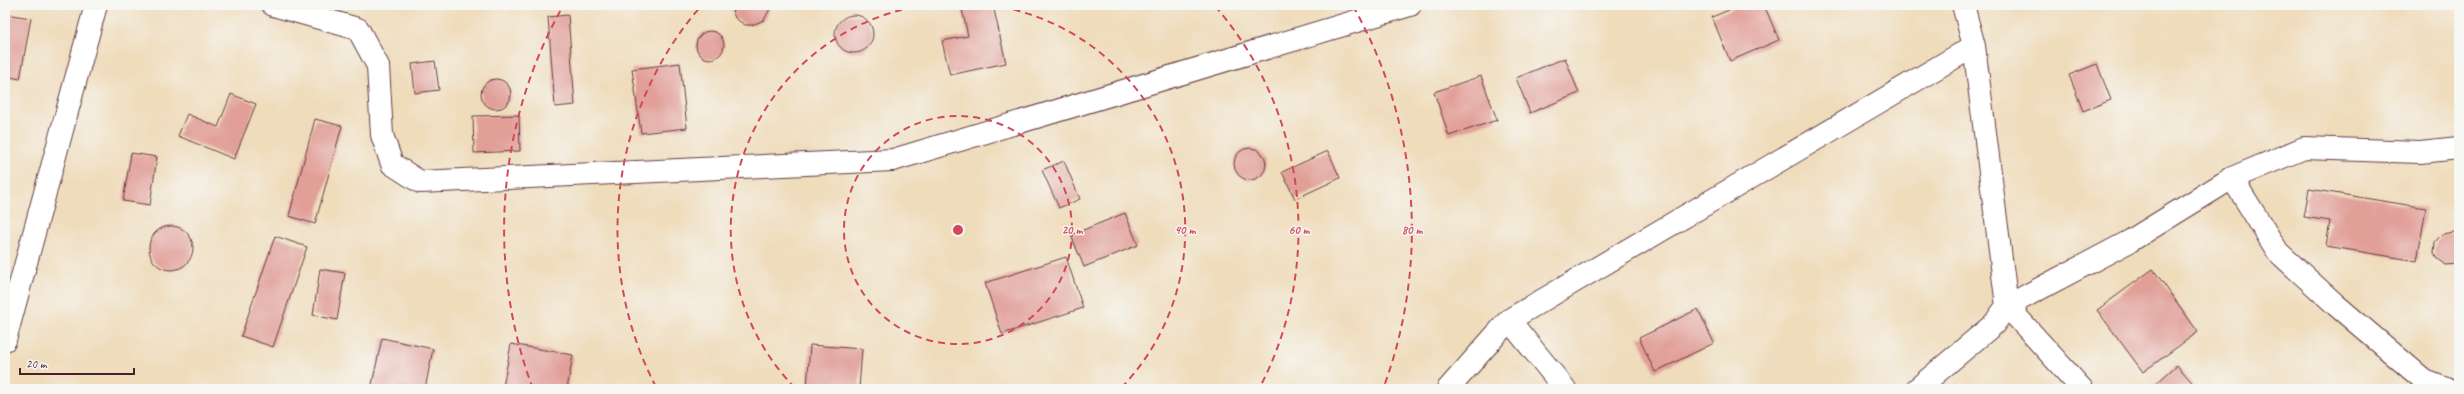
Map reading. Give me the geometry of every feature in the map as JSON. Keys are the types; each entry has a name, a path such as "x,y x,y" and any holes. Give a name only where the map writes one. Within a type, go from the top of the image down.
{"street":[{"path":"5,340 96,5"},
{"path":"273,5 358,29 378,66 382,135 392,164 420,182 893,160 1410,5"},
{"path":"1962,5 1974,46 2006,306 2082,389"},
{"path":"1448,389 1509,320 1974,46"},
{"path":"1917,389 1994,324 2006,306 2130,241 2232,178 2304,148 2420,152 2459,148"},
{"path":"2232,178 2278,252 2336,305 2425,381 2446,389"},
{"path":"1509,320 1565,389"}],"building":[{"path":"730,5 770,5 771,7 764,20 752,25 745,25 735,18"},
{"path":"961,5 993,5 1006,63 950,75 942,41 968,36"},
{"path":"1741,5 1764,5 1779,40 1730,61 1712,17"},
{"path":"5,14 31,18 20,79 5,76"},
{"path":"568,15 575,105 555,107 548,17"},
{"path":"850,15 858,15 865,18 870,23 873,34 870,45 865,50 858,53 850,53 843,50 838,45 835,38 835,30 838,23 843,18"},
{"path":"710,31 720,35 724,45 720,55 710,59 700,55 696,45 700,35"},
{"path":"1565,58 1579,93 1530,113 1516,78"},
{"path":"435,61 439,90 415,93 412,64"},
{"path":"680,63 687,128 641,133 632,69"},
{"path":"2097,64 2111,100 2083,111 2069,75"},
{"path":"1481,76 1497,120 1449,136 1434,92"},
{"path":"496,79 507,83 511,94 507,105 496,109 485,105 481,94 485,83"},
{"path":"231,94 256,104 234,159 178,136 187,114 218,127"},
{"path":"519,115 520,151 474,153 473,116"},
{"path":"315,119 342,126 315,224 289,216"},
{"path":"1250,148 1261,153 1266,164 1261,175 1250,180 1239,175 1234,164 1239,153"},
{"path":"1328,151 1340,178 1295,199 1282,172"},
{"path":"131,153 157,157 150,205 123,201"},
{"path":"1064,161 1080,199 1059,208 1042,170"},
{"path":"2309,189 2426,208 2417,261 2326,246 2330,221 2304,217"},
{"path":"1125,213 1138,245 1084,267 1071,235"},
{"path":"171,226 183,230 189,236 193,248 189,260 183,266 171,270 159,266 153,260 149,248 153,236 159,230"},
{"path":"2453,232 2459,234 2459,264 2446,265 2437,258 2434,253 2435,242 2442,234"},
{"path":"275,236 307,247 273,347 241,336"},
{"path":"1066,257 1083,308 1002,334 985,283"},
{"path":"320,269 345,273 337,320 313,315"},
{"path":"2153,269 2198,332 2143,372 2097,310"},
{"path":"1698,309 1714,343 1655,372 1639,338"},
{"path":"382,338 433,349 425,389 371,389"},
{"path":"511,344 573,355 567,389 503,387"},
{"path":"810,345 862,349 859,389 807,389"},
{"path":"2177,365 2196,387 2150,389"}]}
